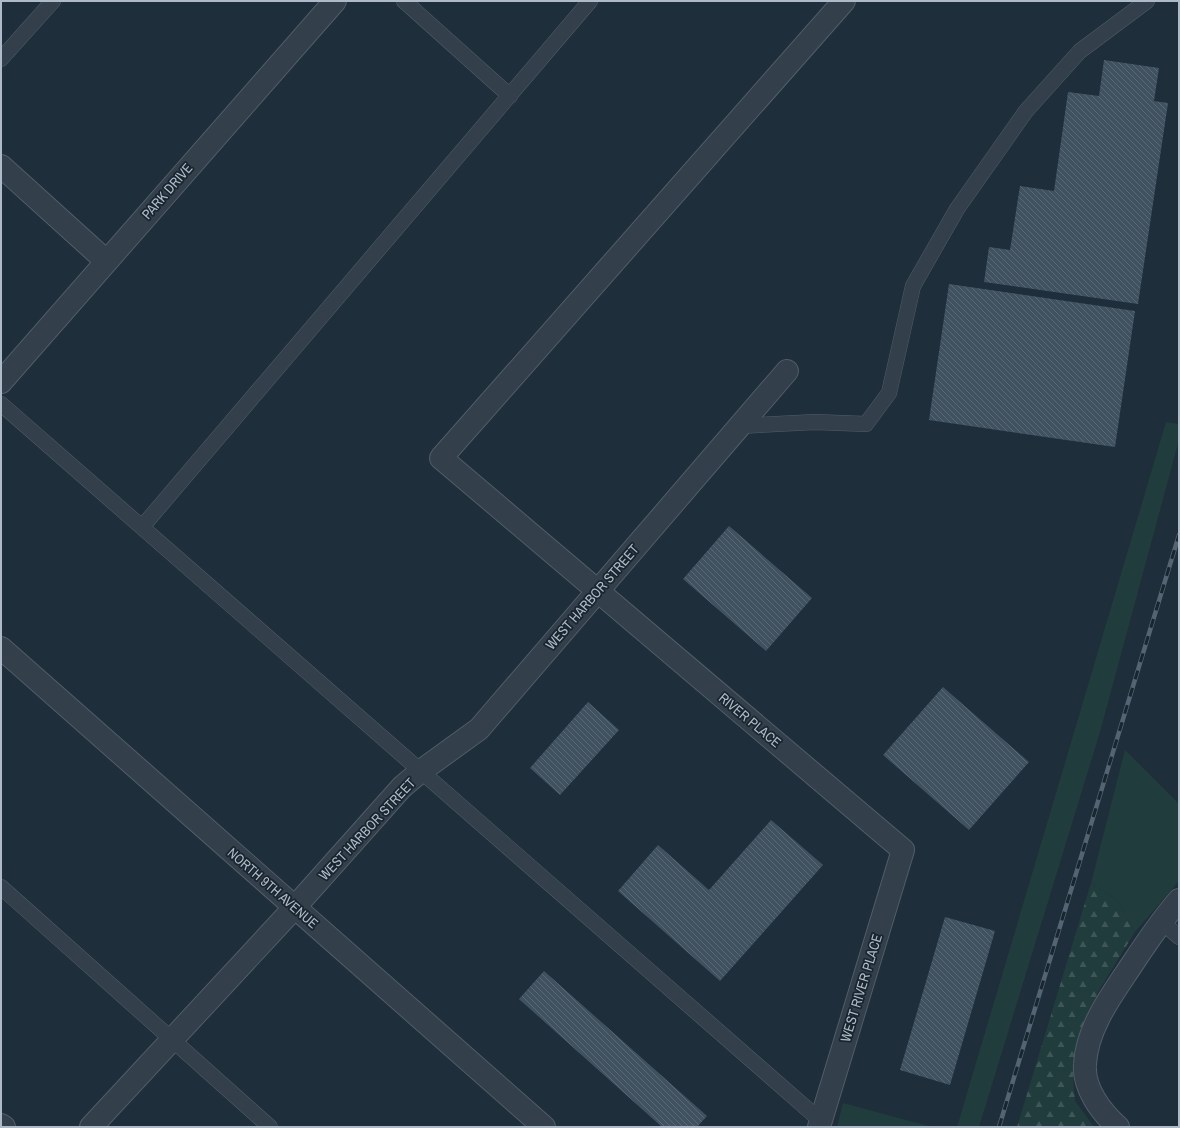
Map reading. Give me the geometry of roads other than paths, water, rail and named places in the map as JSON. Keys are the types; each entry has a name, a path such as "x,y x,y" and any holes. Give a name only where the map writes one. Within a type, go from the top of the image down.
{"street":[{"name":"PARK DRIVE","path":"1,382 335,1"},
{"name":"RIVER PLACE","path":"844,1 441,458 903,850"},
{"path":"1,166 106,261"},
{"name":"WEST HARBOR STREET","path":"91,1127 295,907 402,787 421,771 479,729 597,590 787,371"},
{"name":"NORTH 9TH AVENUE","path":"1,648 544,1127"},
{"name":"WEST RIVER PLACE","path":"820,1124 903,850"},
{"path":"1118,1127 1106,1116 1089,1087 1084,1066 1089,1039 1106,1004 1160,921 1179,900"},
{"path":"1,1124 4,1127"}],"lane":[{"path":"1,59 53,1"},
{"path":"404,1 510,96"},
{"path":"142,527 590,1"},
{"path":"739,426 815,422 866,424 889,393 913,286 956,209 1026,111 1080,51 1147,1"},
{"path":"1,404 421,771 820,1124"},
{"path":"1,887 270,1127"},
{"path":"1160,921 1179,937"}],"railway":[{"path":"999,1127 1179,535"}]}
